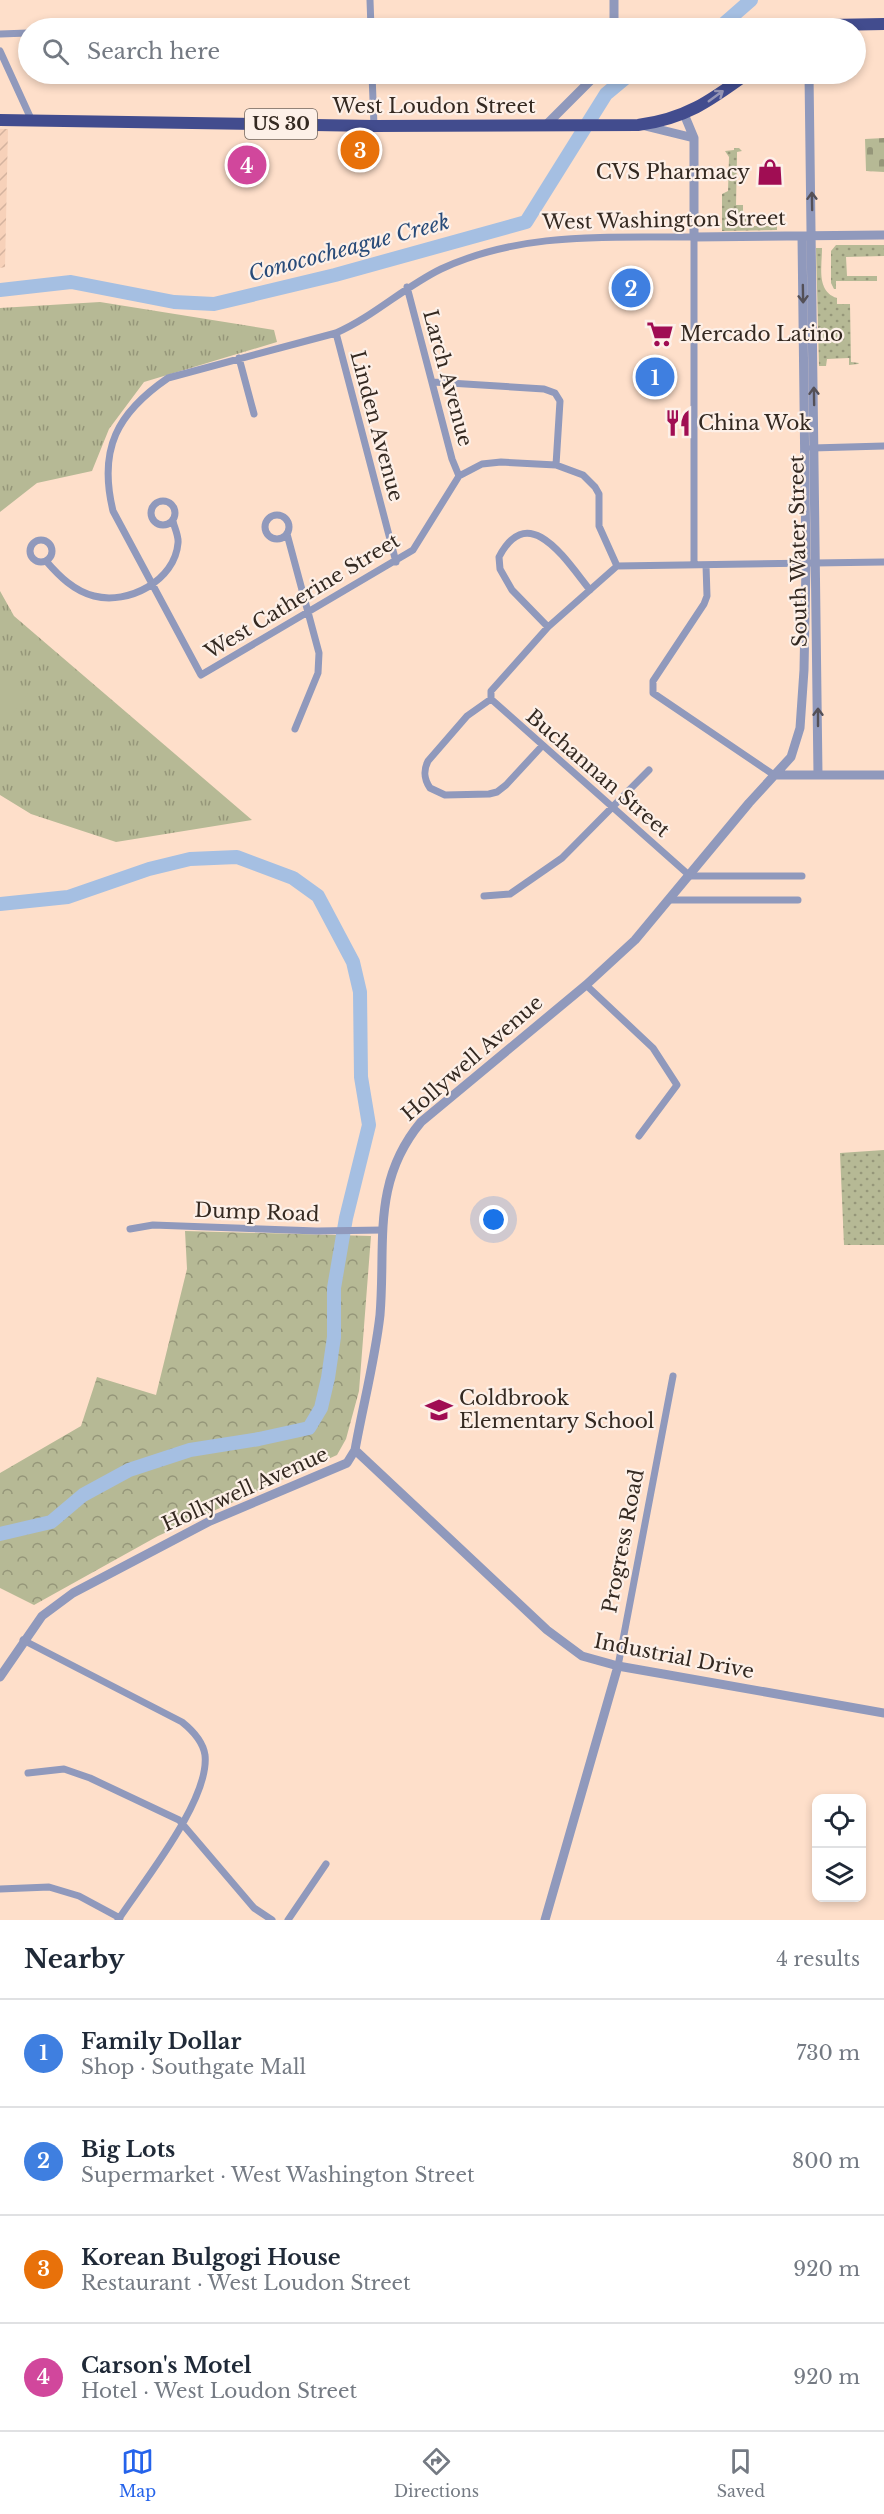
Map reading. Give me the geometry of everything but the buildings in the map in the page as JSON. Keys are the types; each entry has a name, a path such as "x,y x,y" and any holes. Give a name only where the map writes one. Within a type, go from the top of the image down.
{"highway":[{"path":"866,24 884,24"},
{"name":"West Loudon Street","path":"0,120 374,126 638,125 673,119 711,100 733,84"}],"street":[{"path":"370,0 370,18"},
{"path":"614,0 614,18"},
{"path":"0,34 18,33"},
{"path":"0,51 32,121"},
{"path":"372,84 374,126"},
{"path":"545,126 587,84"},
{"name":"South Water Street","path":"809,84 815,448 810,564"},
{"path":"684,114 694,138 694,565"},
{"path":"638,125 694,138"},
{"name":"West Washington Street","path":"201,675 114,511 107,476 114,439 128,412 145,394 168,378 336,333 353,326 407,287 443,268 485,253 532,241 562,238 884,235"},
{"name":"South Water Street","path":"802,236 804,448 818,669 818,775"},
{"name":"Larch Avenue","path":"407,287 452,459 459,476"},
{"name":"Linden Avenue","path":"336,333 396,562"},
{"path":"239,358 254,414"},
{"path":"433,382 544,389 555,393 560,401 556,465"},
{"path":"804,448 884,446"},
{"path":"459,476 482,464 501,462 556,465 572,469 595,487 599,494 599,526 617,566"},
{"name":"West Catherine Street","path":"201,675 413,550 459,476"},
{"path":"46,561 74,588 93,596 111,599 130,596 153,584 171,564 178,542 173,520"},
{"path":"548,627 505,579 499,557 506,544 514,537 527,533 543,537 590,590"},
{"path":"287,534 319,653 318,673 295,729"},
{"path":"543,746 497,792 444,795 430,788 424,776 424,768 428,761 467,716 491,695 548,627 617,566 884,562"},
{"name":"Hollywell Avenue","path":"0,1677 23,1640 51,1607 73,1593 210,1521 347,1463 355,1450 377,1337 386,1190 396,1159 406,1139 421,1122 586,985 635,940 791,757 800,728 810,564"},
{"path":"706,565 707,596 704,604 653,681 651,688 653,693 774,775 884,775"},
{"name":"Buchannan Street","path":"491,695 543,746 690,876"},
{"path":"484,896 510,894 562,858 649,770"},
{"path":"690,876 802,876"},
{"path":"670,900 798,900"},
{"path":"586,985 653,1048 677,1085 639,1136"},
{"name":"Dump Road","path":"130,1229 153,1225 317,1231 383,1230"},
{"name":"Progress Road","path":"545,1920 618,1666 673,1376"},
{"name":"Industrial Drive","path":"355,1450 562,1643 582,1656 618,1666 884,1713"},
{"path":"0,1889 49,1887 79,1896 119,1919 183,1823 200,1791 205,1771 205,1753 194,1732 182,1722 23,1640"},
{"path":"28,1773 64,1769 90,1778 183,1823 254,1908 272,1920"},
{"path":"288,1920 326,1864"}],"shaded area":[{"path":"0,129 8,129 5,267 0,268"}],"green space":[{"path":"884,138 884,172 866,171 865,139"},
{"path":"734,148 742,151 737,152 736,205 743,205 743,214 751,221 752,226 777,226 777,230 722,231 722,194 728,191 729,157 725,151 734,150"},
{"path":"836,245 884,245 884,256 846,257 847,276 877,276 877,281 836,281 836,289 834,289 831,283 831,251"},
{"path":"816,248 822,248 821,270 826,290 837,298 837,304 850,304 851,362 858,364 849,365 849,358 827,359 826,366 819,366"},
{"path":"100,302 274,330 277,342 144,382 109,429 92,471 37,483 0,512 0,308"},
{"path":"0,591 14,616 252,820 116,842 31,814 0,795"},
{"path":"0,672 28,693 0,731"},
{"path":"884,1150 884,1245 844,1245 840,1153"},
{"path":"185,1231 371,1236 359,1391 346,1439 337,1455 158,1536 34,1605 0,1588 0,1473 81,1426 97,1377 156,1395 187,1269"}],"waterway":[{"name":"Conococheague Creek","path":"730,18 751,0"},
{"name":"Conococheague Creek","path":"0,290 71,282 174,302 214,304 335,275 526,222 606,94 618,84"},
{"name":"Conococheague Creek","path":"0,904 68,897 149,869 190,859 237,857 293,878 318,896 353,962 360,992 361,1077 369,1125 346,1218 334,1288 334,1337 328,1378 321,1408 309,1428 190,1450 129,1470 83,1495 51,1522 0,1534"}],"place":[{"name":"Korean Bulgogi House","path":"360,150"},
{"name":"Carson's Motel","path":"247,165"},
{"name":"CVS Pharmacy","path":"770,172"},
{"name":"Big Lots","path":"631,288"},
{"name":"Mercado Latino","path":"660,334"},
{"name":"Family Dollar","path":"655,377"},
{"name":"China Wok","path":"678,423"},
{"name":"Coldbrook Elementary School","path":"439,1410"}]}
